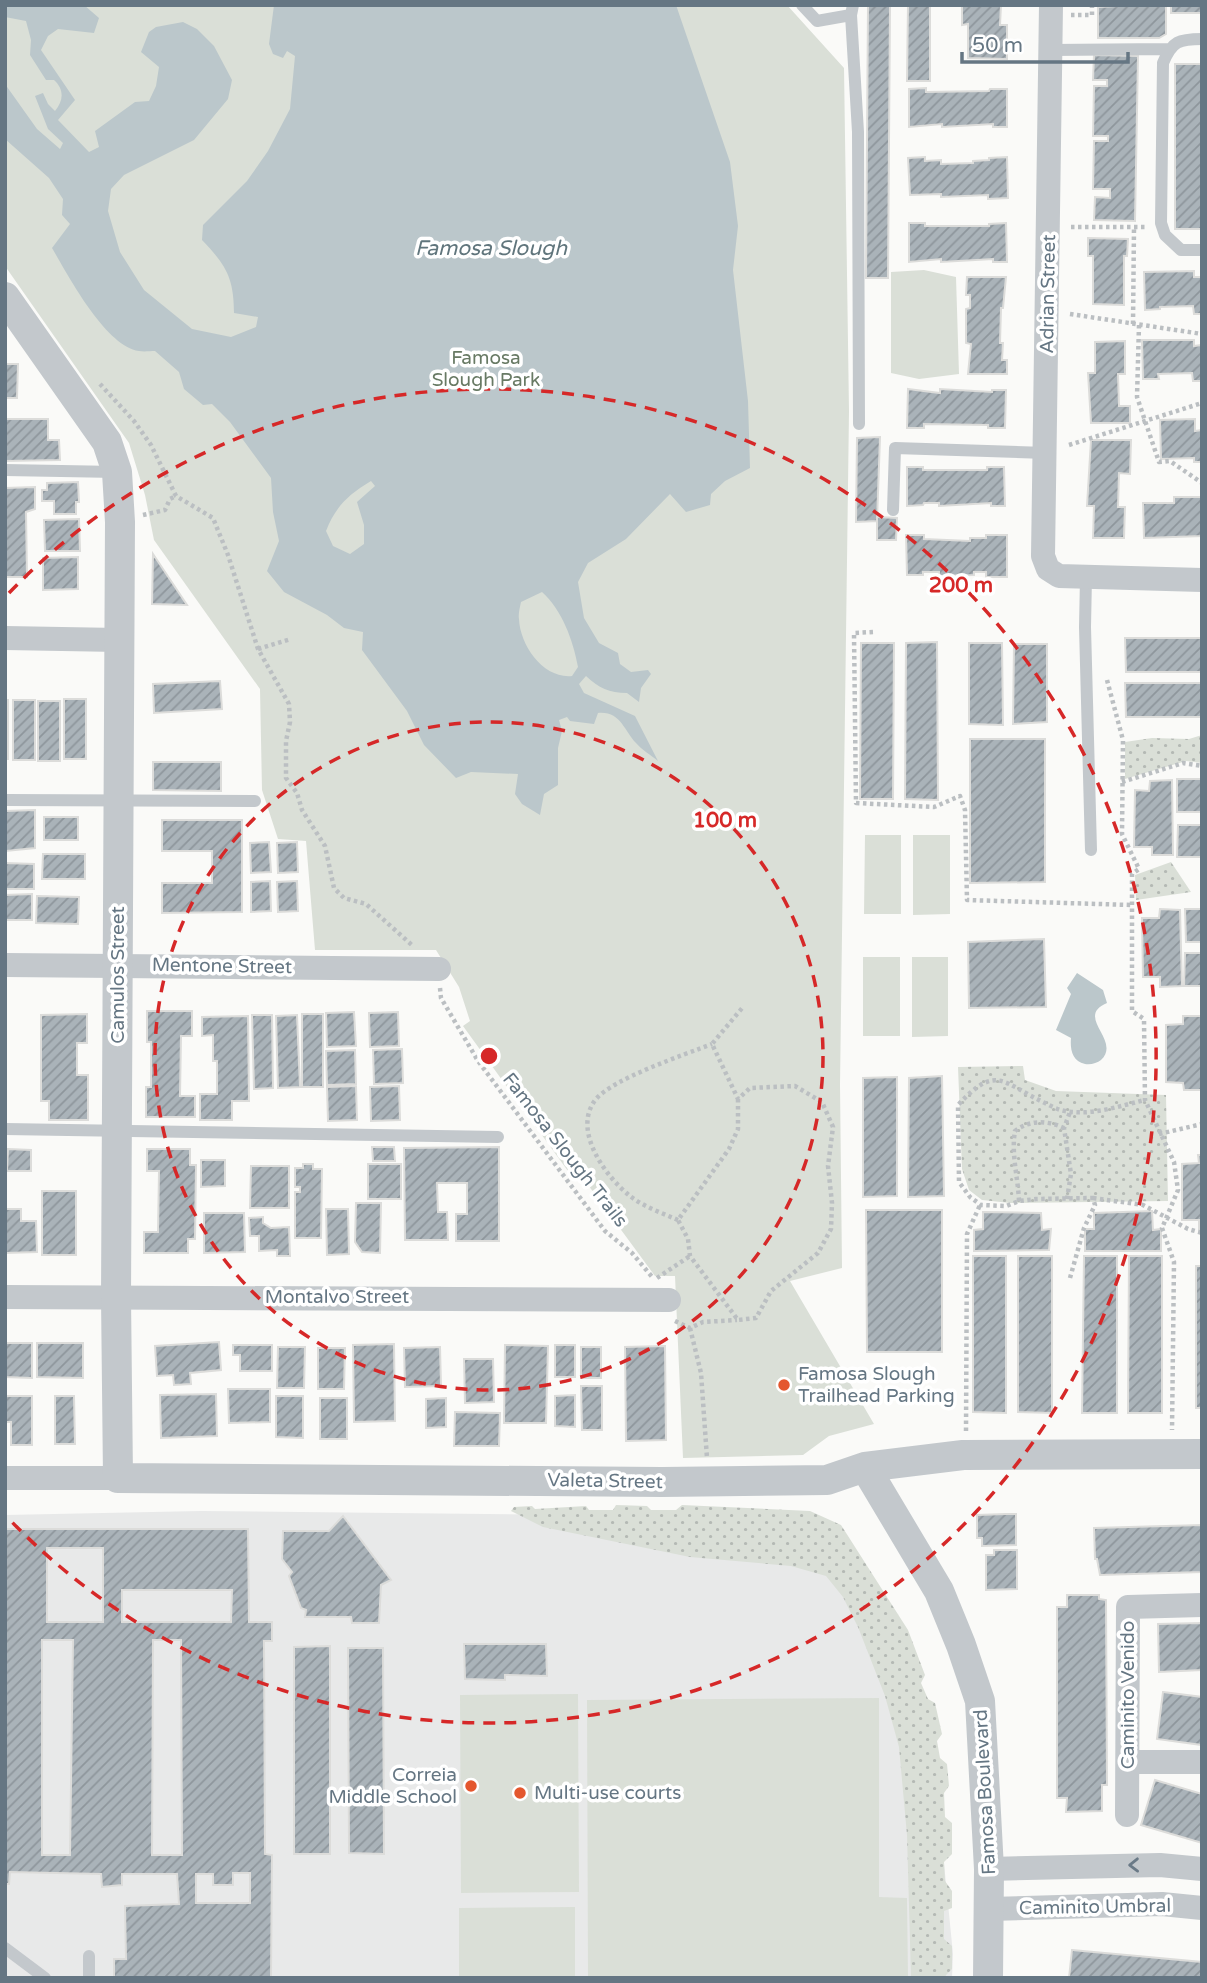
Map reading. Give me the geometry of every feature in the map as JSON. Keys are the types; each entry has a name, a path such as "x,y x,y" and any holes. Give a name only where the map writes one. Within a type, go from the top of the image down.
{"street":[{"name":"Adrian Street","path":"1051,5 1043,556 1048,569 1059,576 1086,577"},
{"path":"7,301 107,442 117,472"},
{"name":"Camulos Street","path":"117,472 120,522 116,1297 118,1478"},
{"path":"1086,577 1202,579"},
{"path":"5,638 119,640"},
{"name":"Mentone Street","path":"5,965 439,969"},
{"name":"Montalvo Street","path":"5,1297 669,1300"},
{"name":"Valeta Street","path":"5,1478 676,1482 827,1480 865,1467 963,1455 1202,1454"},
{"name":"Famosa Boulevard","path":"865,1467 939,1591 980,1701 989,1869 988,1978"},
{"name":"Caminito Venido","path":"1127,1815 1128,1607 1202,1605"},
{"path":"1128,1762 1202,1762"},
{"name":"Caminito Umbral","path":"989,1869 1160,1865 1202,1868"},
{"name":"Caminito Umbral","path":"989,1909 1162,1904 1202,1908"}],"lane":[{"path":"802,5 817,21 852,10 858,132 859,424"},
{"path":"1051,50 1168,49 1183,39 1202,39"},
{"path":"1168,49 1163,63 1162,226 1165,235 1181,250 1202,250"},
{"path":"893,510 895,448 1046,453"},
{"path":"5,470 117,472"},
{"path":"1086,577 1091,850"},
{"path":"5,800 255,801"},
{"path":"5,1129 498,1137"},
{"path":"5,1948 45,1978"},
{"path":"89,1956 89,1978"}],"path":[{"path":"1079,15 1092,15 1092,5"},
{"path":"1071,228 1162,226"},
{"path":"1135,228 1137,397 1159,462 1170,461 1202,483"},
{"path":"1070,314 1202,334"},
{"path":"96,381 134,421 151,445 176,496 213,518 228,555 258,649 289,704 286,778 325,846 334,888 344,898 366,904 439,969"},
{"path":"1069,445 1202,403"},
{"path":"120,522 165,510 170,499 176,496"},
{"path":"873,632 854,633 856,803 934,807 960,796 965,810 967,900 1132,905"},
{"path":"258,649 291,639"},
{"path":"1107,680 1123,740 1122,834 1139,869 1132,874 1132,1012 1144,1019 1145,1100 1174,1162 1178,1190 1162,1228 1174,1262 1171,1432"},
{"path":"1122,782 1184,763 1202,766"},
{"name":"Famosa Slough Trails","path":"439,969 441,998 478,1061 605,1231 632,1254 655,1279"},
{"name":"Famosa Slough Trails","path":"678,1220 631,1197 610,1178 591,1144 589,1118 597,1099 617,1084 712,1044 743,1007"},
{"path":"712,1044 738,1099 738,1129 729,1149 678,1220 688,1239 690,1256 738,1320"},
{"path":"1145,1100 1092,1112 1070,1112 1034,1098 1010,1083 991,1079 975,1086 958,1105 959,1182 970,1197 981,1205 1006,1206 1018,1201 1093,1198 1143,1205 1188,1230 1202,1233"},
{"path":"669,1300 674,1321 690,1328 703,1322 756,1318 771,1291 818,1253 831,1229 832,1203 828,1166 833,1127 822,1102 795,1086 750,1088 738,1099"},
{"path":"1067,1199 1071,1174 1064,1128 1070,1112"},
{"path":"1018,1201 1018,1178 1012,1147 1015,1131 1024,1124 1041,1122 1064,1128"},
{"path":"1159,1134 1202,1124"},
{"path":"1070,1278 1084,1228 1095,1205 1093,1198"},
{"path":"966,1432 967,1234 981,1205"},
{"path":"690,1328 701,1373 706,1459"}],"shaded area":[{"name":"Correia Middle School","path":"201,1511 825,1520 929,1712 953,1954 952,1978 5,1978 5,1515"}],"green space":[{"name":"Famosa Slough Park","path":"5,5 787,5 844,68 849,411 840,1085 842,1268 790,1281 874,1424 829,1436 803,1455 683,1458 675,1276 655,1276 580,1174 573,1178 463,1026 470,1021 459,987 436,950 315,950 306,841 278,839 262,790 260,689 154,540 145,495 129,443 5,266"},
{"path":"924,270 956,277 959,374 919,379 891,373 891,272"},
{"path":"1202,735 1202,763 1186,761 1125,779 1125,742 1152,738 1189,739"},
{"path":"865,835 901,835 901,914 864,914"},
{"path":"913,835 950,835 950,914 913,915"},
{"path":"1171,862 1191,892 1136,900 1135,875"},
{"path":"863,957 900,957 900,1036 863,1036"},
{"path":"912,957 948,957 948,1036 912,1037"},
{"path":"1023,1066 1025,1080 1056,1091 1166,1095 1168,1201 1010,1203 982,1200 969,1190 962,1169 958,1067"},
{"path":"616,1505 647,1506 651,1510 676,1510 682,1505 810,1511 841,1525 908,1630 925,1675 921,1683 928,1699 935,1703 942,1734 937,1741 940,1758 947,1764 949,1786 944,1793 945,1817 952,1823 952,1854 944,1862 945,1881 952,1891 952,1908 944,1911 944,1939 952,1946 952,1969 945,1978 911,1978 907,1835 899,1747 885,1696 843,1597 826,1576 791,1566 690,1557 543,1527 511,1511 514,1507 532,1506 535,1509 586,1506 589,1510 613,1510"},
{"name":"Multi-use courts","path":"578,1694 579,1892 461,1893 460,1695"},
{"path":"879,1698 879,1897 907,1898 908,1978 588,1978 587,1700"},
{"path":"575,1907 575,1978 459,1978 459,1908"}],"water":[{"name":"Famosa Slough","path":"5,5 84,5 99,18 94,33 58,29 48,36 41,50 75,100 58,120 89,152 99,147 95,131 135,102 149,101 156,86 159,67 141,52 149,32 156,27 183,22 197,29 214,46 232,80 228,99 194,140 124,175 111,189 108,211 120,252 144,290 192,329 231,337 256,327 258,317 234,313 230,281 223,265 202,240 203,225 247,181 268,151 290,109 295,56 287,51 283,58 273,54 269,44 274,5 676,5 730,162 738,226 733,270 748,401 750,468 725,481 711,494 710,505 686,512 670,494 626,539 588,563 578,582 584,618 599,643 618,653 620,664 631,672 648,670 651,674 641,688 639,702 627,693 605,689 586,676 579,684 584,693 635,716 658,761 638,746 617,718 598,713 594,724 570,721 567,717 559,720 562,731 558,748 558,785 544,794 540,815 522,804 515,794 518,774 471,772 456,778 424,745 407,711 362,650 363,632 344,628 327,615 284,592 267,571 279,541 273,512 271,478 230,422 212,404 203,405 184,389 179,372 155,351 139,351 113,337 89,308 52,248 70,224 62,215 63,199 49,178 5,139 5,84 37,129 60,149 63,143 48,129 35,96 43,93 55,111 61,99 61,91 54,80 46,80 30,55 31,40 26,21 5,17","holes":["371,481 375,486 357,502 364,525 364,544 350,554 333,546 326,531 344,502","542,592 561,617 570,636 578,667 572,676 552,672 535,659 520,629 521,602"]},
{"path":"1077,973 1103,990 1107,1003 1098,1009 1095,1015 1106,1052 1101,1060 1092,1064 1077,1060 1072,1050 1071,1038 1056,1030 1071,994 1067,988"}],"building":[{"path":"868,5 890,5 888,278 866,278"},
{"path":"908,5 930,5 930,81 907,81"},
{"path":"962,5 1001,5 1000,25 1007,25 1007,59 968,58 968,24 962,25"},
{"path":"1166,5 1166,34 1159,38 1098,38 1098,7"},
{"path":"1171,5 1202,5 1202,13 1171,13"},
{"path":"1094,55 1138,56 1135,221 1094,220 1095,197 1110,198 1110,189 1093,189 1094,141 1108,141 1108,136 1093,136 1094,86 1107,86 1107,80 1093,80"},
{"path":"1175,64 1202,64 1202,229 1175,229"},
{"path":"926,88 926,92 1007,89 1007,127 993,127 993,124 942,127 942,124 909,127 909,89"},
{"path":"925,157 925,161 941,160 941,164 973,163 989,158 1007,157 1008,198 988,199 988,195 910,195 908,158"},
{"path":"909,223 925,223 925,226 989,226 1006,223 1007,262 993,262 993,259 941,262 941,259 909,262"},
{"path":"1088,238 1128,239 1127,256 1124,256 1124,305 1093,304 1093,256 1088,256"},
{"path":"1194,271 1194,277 1202,277 1202,314 1194,314 1193,306 1145,310 1144,272"},
{"path":"967,277 1006,277 1001,308 1000,343 1003,343 1002,360 1007,360 1007,374 968,374 971,344 966,343 966,309 970,308 970,295 966,295"},
{"path":"1142,340 1194,340 1194,346 1202,345 1202,381 1193,381 1192,373 1158,374 1159,379 1143,379"},
{"path":"1125,341 1125,374 1118,374 1119,406 1130,406 1130,423 1091,423 1088,373 1095,373 1095,342"},
{"path":"5,364 18,364 17,398 5,398"},
{"path":"908,389 940,393 940,389 992,392 1006,390 1005,428 988,428 988,425 924,424 924,428 907,428"},
{"path":"5,419 48,419 48,440 59,440 60,460 5,461"},
{"path":"1195,419 1195,431 1202,430 1202,462 1194,462 1194,458 1161,459 1160,420"},
{"path":"880,437 877,521 856,522 857,438"},
{"path":"1091,440 1131,440 1130,474 1119,473 1118,507 1125,507 1124,538 1093,538 1094,506 1087,506"},
{"path":"907,467 923,467 923,470 987,470 987,467 1004,467 1005,506 991,506 991,503 939,506 939,503 924,503 907,506"},
{"path":"78,482 79,502 76,502 76,514 54,514 54,501 42,501 42,490 47,490 47,483"},
{"path":"35,487 35,509 26,512 27,577 5,577 5,488"},
{"path":"1174,497 1202,497 1202,536 1144,538 1143,503 1174,503"},
{"path":"877,517 897,518 896,540 877,540"},
{"path":"79,519 80,551 45,551 44,520"},
{"path":"906,535 924,535 924,539 970,541 970,538 986,538 986,535 1007,535 1007,577 986,577 986,572 974,572 974,575 939,576 939,572 923,572 923,575 907,575"},
{"path":"153,554 187,605 152,604"},
{"path":"78,557 78,589 43,590 43,558"},
{"path":"1125,638 1202,638 1202,672 1126,672"},
{"path":"937,642 938,800 905,799 906,643"},
{"path":"861,643 894,643 893,799 860,799"},
{"path":"969,643 1002,643 1003,725 969,724"},
{"path":"1014,644 1047,644 1047,722 1013,724"},
{"path":"220,681 222,709 154,713 153,684"},
{"path":"1125,683 1202,683 1202,717 1126,717"},
{"path":"64,699 86,699 86,759 64,759"},
{"path":"5,700 8,700 8,759 5,759"},
{"path":"13,700 35,700 35,760 13,760"},
{"path":"38,701 60,701 60,761 38,761"},
{"path":"970,739 1045,739 1045,882 970,883"},
{"path":"153,762 221,762 221,791 153,790"},
{"path":"1177,779 1202,779 1202,812 1177,812"},
{"path":"1172,780 1173,855 1152,855 1152,847 1134,847 1135,790 1149,791 1150,781"},
{"path":"35,810 35,848 6,851 5,811"},
{"path":"44,817 78,817 78,840 44,840"},
{"path":"162,820 242,820 242,912 162,913 162,883 212,883 212,851 162,851"},
{"path":"1178,825 1202,825 1202,857 1177,857"},
{"path":"269,842 271,872 251,873 250,843"},
{"path":"297,842 298,872 278,873 277,843"},
{"path":"43,854 85,854 85,879 42,879"},
{"path":"5,863 34,864 34,889 5,889"},
{"path":"270,881 271,911 251,912 251,882"},
{"path":"297,881 298,911 278,912 277,882"},
{"path":"32,894 32,920 5,920 5,895"},
{"path":"37,896 79,897 78,924 36,923"},
{"path":"1160,909 1180,910 1182,986 1160,987 1160,977 1143,977 1142,918 1159,918"},
{"path":"1185,909 1202,909 1202,942 1186,942"},
{"path":"1044,939 1046,1007 969,1008 968,942"},
{"path":"1185,953 1202,953 1202,986 1184,986"},
{"path":"147,1011 192,1011 192,1036 181,1036 180,1096 195,1096 195,1117 146,1117 146,1087 151,1087 151,1042 147,1042"},
{"path":"354,1012 356,1046 327,1047 326,1013"},
{"path":"398,1012 399,1046 370,1047 369,1013"},
{"path":"87,1014 87,1043 77,1043 77,1075 88,1075 88,1120 49,1120 49,1101 41,1101 41,1015"},
{"path":"302,1014 323,1014 323,1087 302,1087"},
{"path":"252,1015 272,1015 273,1088 254,1089"},
{"path":"297,1015 300,1087 278,1088 276,1016"},
{"path":"248,1016 249,1101 232,1101 232,1120 200,1120 200,1094 217,1094 217,1061 213,1061 213,1035 202,1036 202,1017"},
{"path":"1183,1016 1202,1016 1202,1090 1184,1090 1183,1083 1166,1082 1166,1025 1183,1024"},
{"path":"402,1049 403,1083 374,1084 373,1050"},
{"path":"355,1050 356,1084 327,1085 326,1051"},
{"path":"942,1076 944,1196 908,1197 909,1078"},
{"path":"897,1077 897,1196 863,1197 863,1078"},
{"path":"356,1086 357,1120 328,1121 327,1087"},
{"path":"399,1086 400,1120 371,1121 370,1087"},
{"path":"372,1147 394,1147 395,1161 373,1161"},
{"path":"499,1147 499,1241 456,1241 456,1214 467,1214 467,1183 437,1183 438,1212 447,1212 448,1240 405,1240 404,1148"},
{"path":"8,1149 31,1150 31,1171 7,1171"},
{"path":"147,1149 190,1149 190,1165 196,1165 195,1239 188,1239 188,1253 144,1253 144,1232 158,1232 159,1171 147,1171"},
{"path":"1198,1155 1202,1155 1202,1230 1199,1231 1199,1220 1182,1220 1182,1164 1199,1163"},
{"path":"201,1160 225,1160 225,1186 201,1187"},
{"path":"303,1164 313,1164 313,1169 322,1169 321,1238 295,1238 295,1192 300,1192 300,1187 295,1187 295,1168 303,1168"},
{"path":"368,1164 401,1164 401,1199 368,1199"},
{"path":"251,1166 289,1166 289,1208 250,1208"},
{"path":"42,1191 76,1191 76,1255 42,1255"},
{"path":"356,1203 381,1203 380,1253 362,1252 355,1242"},
{"path":"5,1209 21,1209 21,1221 36,1221 37,1252 5,1253"},
{"path":"326,1209 348,1209 349,1254 327,1255"},
{"path":"866,1210 942,1210 942,1352 867,1352"},
{"path":"1152,1211 1153,1230 1161,1229 1161,1251 1085,1251 1085,1229 1094,1229 1094,1213"},
{"path":"983,1212 1041,1213 1042,1230 1051,1229 1049,1250 974,1251 974,1230 983,1229"},
{"path":"204,1213 244,1213 245,1252 204,1253"},
{"path":"263,1217 263,1223 271,1228 289,1227 290,1256 277,1256 277,1250 259,1251 259,1236 250,1236 249,1218"},
{"path":"973,1256 1006,1256 1006,1413 973,1412"},
{"path":"1018,1256 1052,1256 1052,1413 1018,1412"},
{"path":"1084,1256 1117,1256 1117,1413 1082,1413"},
{"path":"1129,1256 1162,1256 1162,1413 1128,1413"},
{"path":"1196,1266 1202,1266 1202,1408 1196,1408"},
{"path":"219,1342 221,1370 190,1373 191,1384 174,1385 173,1375 157,1376 155,1346"},
{"path":"5,1343 32,1343 32,1378 5,1377"},
{"path":"37,1343 83,1343 83,1378 37,1377"},
{"path":"394,1344 395,1421 354,1422 353,1345"},
{"path":"233,1345 272,1345 272,1371 240,1371 240,1355 233,1355"},
{"path":"505,1345 548,1346 546,1423 504,1423"},
{"path":"555,1345 575,1345 575,1377 555,1377"},
{"path":"665,1346 666,1440 626,1441 625,1347"},
{"path":"278,1347 305,1347 304,1388 277,1388"},
{"path":"440,1347 441,1386 405,1387 404,1348"},
{"path":"581,1347 601,1347 601,1378 581,1378"},
{"path":"318,1348 345,1348 344,1389 318,1389"},
{"path":"464,1359 493,1359 494,1402 465,1403"},
{"path":"581,1386 602,1386 602,1430 582,1430"},
{"path":"228,1389 270,1389 270,1422 229,1423"},
{"path":"216,1394 217,1436 161,1438 160,1395"},
{"path":"575,1395 575,1427 555,1426 555,1396"},
{"path":"5,1396 32,1396 32,1445 11,1445 11,1422 5,1422"},
{"path":"55,1396 74,1396 75,1444 55,1444"},
{"path":"276,1396 303,1396 303,1438 276,1437"},
{"path":"320,1398 347,1398 347,1439 320,1439"},
{"path":"446,1398 446,1427 426,1428 426,1399"},
{"path":"455,1412 500,1413 499,1446 454,1446"},
{"path":"1016,1514 1016,1545 982,1546 982,1538 977,1538 977,1515"},
{"path":"343,1516 391,1580 381,1585 379,1623 352,1623 351,1617 305,1617 306,1610 301,1608 289,1576 292,1572 282,1559 283,1531 329,1531"},
{"path":"1202,1525 1202,1572 1100,1575 1095,1559 1094,1528"},
{"path":"5,1529 248,1529 249,1622 272,1622 272,1641 264,1641 265,1854 272,1855 271,1978 114,1978 114,1959 126,1959 125,1906 179,1904 177,1874 122,1874 122,1885 102,1887 101,1874 10,1872 9,1884 5,1884","holes":["47,1548 103,1548 103,1622 47,1622","122,1590 232,1590 231,1622 122,1622","42,1640 73,1640 70,1855 42,1855","153,1640 181,1640 182,1855 152,1855","233,1873 250,1873 250,1903 196,1903 196,1874 213,1874 213,1885 233,1885"]},
{"path":"994,1550 1017,1550 1017,1589 986,1590 986,1555 994,1555"},
{"path":"1067,1595 1099,1595 1099,1599 1106,1600 1107,1785 1102,1785 1102,1811 1066,1812 1067,1798 1057,1798 1057,1607 1067,1607"},
{"path":"1202,1623 1202,1670 1159,1672 1158,1624"},
{"path":"464,1644 546,1644 547,1676 505,1675 505,1680 465,1679"},
{"path":"330,1646 330,1854 294,1854 294,1647"},
{"path":"348,1648 383,1648 384,1854 349,1853"},
{"path":"1163,1692 1202,1697 1202,1745 1157,1739"},
{"path":"1155,1780 1202,1794 1202,1843 1141,1825"},
{"path":"1072,1950 1202,1962 1202,1978 1069,1978"}],"place":[{"name":"Famosa Slough Trailhead Parking","path":"784,1385"},
{"name":"Correia Middle School","path":"471,1786"},
{"name":"Multi-use courts","path":"520,1793"}]}
